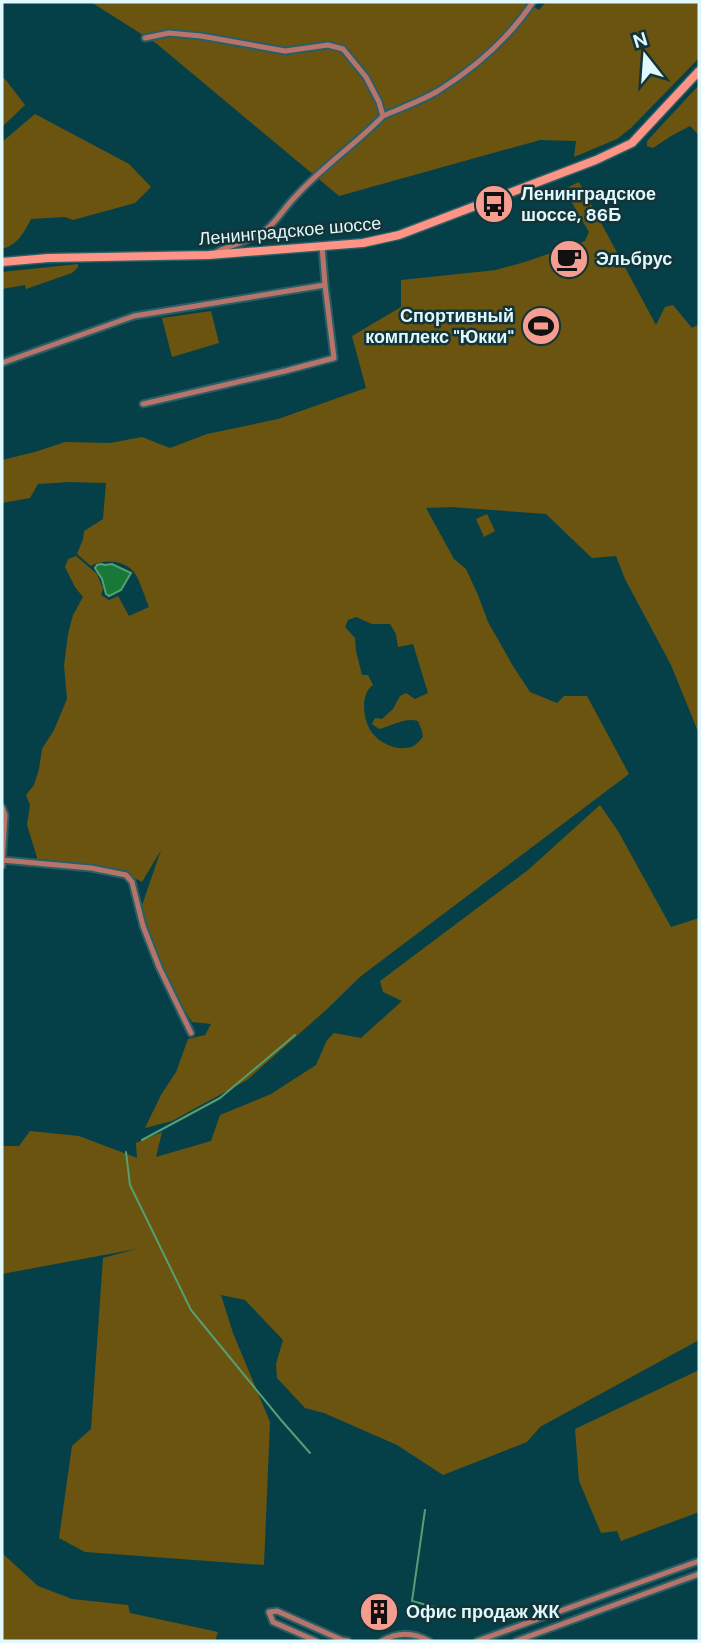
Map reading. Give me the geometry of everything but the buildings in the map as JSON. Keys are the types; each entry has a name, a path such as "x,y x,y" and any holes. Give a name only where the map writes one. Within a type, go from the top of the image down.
{"main road":[{"name":"Ленинградское шоссе","path":"2,262 48,258 209,255 363,243 399,235 623,148 632,143 699,71"}],"street":[{"path":"209,255 247,241 268,229 323,168 363,137 383,116 437,92 482,59 501,42 533,2"},
{"path":"145,38 169,33 285,51 328,45 343,49 366,77 383,116"},
{"path":"142,404 334,358 322,246"},
{"path":"2,362 134,316 325,285"},
{"path":"2,807 5,815 2,866"},
{"path":"2,860 91,868 126,875 132,882 143,926 159,967 191,1033"},
{"path":"477,1641 699,1561"},
{"path":"516,1641 699,1574"},
{"path":"316,1641 273,1622 269,1612 277,1611 348,1641"},
{"path":"382,1641 401,1634 413,1634 429,1641"}],"shaded area":[{"path":"91,2 525,2 539,10 546,2 699,2 699,58 631,128 617,139 574,157 576,141 540,140 339,196 157,44"},
{"path":"2,77 25,105 2,127"},
{"path":"699,85 699,135 690,126 653,148 647,146 647,141"},
{"path":"35,114 129,164 151,187 135,203 73,220 65,217 31,219 20,238 2,249 2,142"},
{"path":"579,182 656,325 665,307 673,305 692,328 699,324 699,734 671,665 625,579 616,556 592,558 546,514 451,507 426,508 454,559 466,569 488,622 530,692 557,703 564,696 587,696 629,774 361,976 247,1080 172,1121 145,1128 176,1072 188,1039 205,1035 211,1024 192,1022 168,984 140,911 161,850 142,882 119,870 39,864 27,825 30,805 26,795 34,785 42,749 54,730 67,699 64,666 68,634 73,615 83,597 65,567 68,559 76,556 97,574 103,589 101,595 109,600 118,596 129,616 149,607 137,577 129,567 113,562 101,562 91,566 77,554 84,531 103,519 106,483 38,484 30,498 2,503 2,460 65,442 110,443 142,437 170,448 207,434 278,419 366,388 352,336 401,307 401,280 496,270 585,241 589,232 564,189","holes":["356,617 372,624 390,624 396,634 398,647 413,644 428,693 415,699 406,693 400,696 393,709 382,719 375,718 372,724 379,729 403,721 418,721 423,737 410,747 393,747 382,742 367,724 364,702 373,685 368,675 362,675 355,638 345,627 348,620"]},
{"path":"78,264 72,273 26,289 25,285 2,289 2,272"},
{"path":"211,311 219,343 172,357 162,318"},
{"path":"487,514 495,531 484,537 476,519"},
{"path":"101,564 112,564 131,573 121,590 109,596 95,568"},
{"path":"600,805 618,831 671,927 699,918 699,1340 540,1427 527,1442 443,1475 397,1445 324,1413 305,1408 277,1378 276,1364 283,1340 245,1300 221,1295 233,1333 270,1422 264,1565 85,1552 59,1538 72,1446 91,1429 103,1258 136,1249 2,1274 2,1146 19,1146 30,1131 79,1136 137,1158 136,1143 162,1132 156,1157 211,1141 220,1115 271,1094 316,1065 327,1040 334,1033 361,1038 402,1001 383,992 380,981 528,870"},
{"path":"699,1370 699,1512 621,1541 617,1531 601,1533 579,1481 575,1429"},
{"path":"2,1553 38,1586 72,1599 128,1605 130,1613 218,1632 215,1641 2,1641"}],"waterway":[{"path":"142,1140 220,1098 295,1035"},
{"path":"126,1152 130,1185 191,1310 310,1453"},
{"path":"425,1510 412,1601 438,1608"}],"place":[{"name":"Ленинградское шоссе, 86Б","path":"494,204"},
{"name":"Эльбрус","path":"569,259"},
{"name":"Спортивный комплекс \"Юкки\"","path":"541,326"},
{"name":"Офис продаж ЖК","path":"379,1612"}]}
